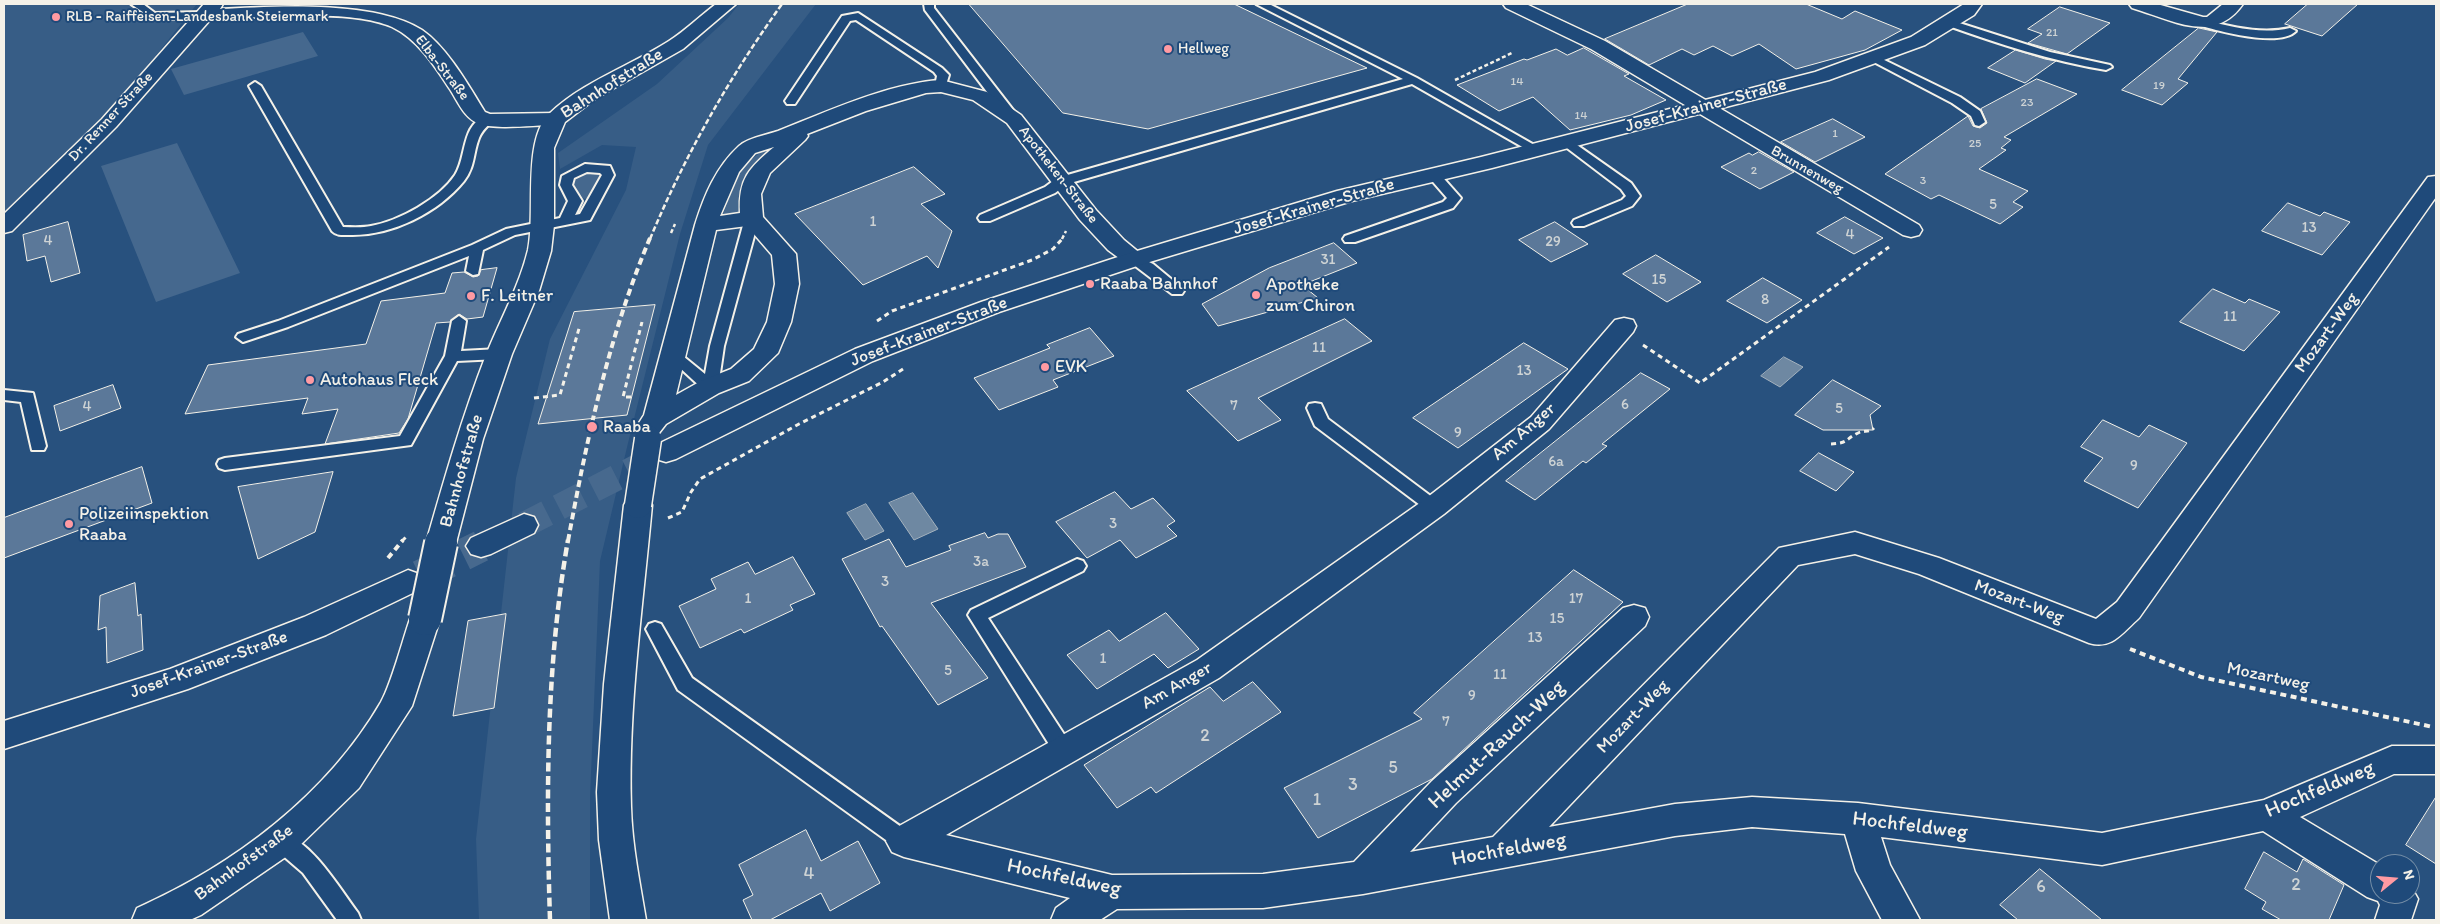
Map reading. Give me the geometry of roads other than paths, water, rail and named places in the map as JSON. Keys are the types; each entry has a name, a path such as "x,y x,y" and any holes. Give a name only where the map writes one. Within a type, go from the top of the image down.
{"street":[{"name":"Bahnhofstraße","path":"150,920 188,903 281,841 347,778 396,706 425,619 441,543 469,439 499,354 527,291 539,251 554,223 542,148 556,119 588,95 676,45 727,4"},
{"name":"Brunnenweg","path":"1512,4 1598,45 1705,108 1725,122 1911,230"},
{"name":"Josef-Krainer-Straße","path":"658,426 765,402 864,355 990,307 1135,259 1345,196 1705,108 1822,76 1918,41 1968,11 1973,4"},
{"path":"2138,4 2202,23 2212,22 2234,4"},
{"name":"Elba-Straße","path":"209,10 348,12 392,21 416,33 469,102 477,116 487,120"},
{"name":"Dr. Renner Straße","path":"4,226 109,123 209,10"},
{"path":"628,920 618,858 614,794 620,674 637,515 673,355 712,205 729,170 748,149 812,124 924,87 941,86 980,96 1014,119"},
{"path":"487,120 556,119"},
{"name":"Apotheken-Straße","path":"1014,119 1056,185 1116,245 1135,259"},
{"path":"658,426 710,387 740,374 765,353 779,322 787,284 784,254 752,218 750,194 760,170 812,124"},
{"name":"Mozart-Weg","path":"1504,850 1789,556 1855,543 1929,566 2100,634 2128,610 2436,182"},
{"path":"706,224 752,218"},
{"name":"Am Anger","path":"904,841 1208,669 1434,507 1540,423 1622,328"},
{"path":"482,546 524,525"},
{"name":"Josef-Krainer-Straße","path":"4,735 177,680 315,626 408,582"},
{"name":"Helmut-Rauch-Weg","path":"1363,877 1444,792 1634,617"},
{"name":"Hochfeldweg","path":"904,841 1112,892 1263,891 1363,877 1675,820 1752,812 1858,819 2102,849 2267,814 2392,760 2436,760"},
{"path":"2267,814 2370,880"},
{"path":"1858,819 1874,871 1902,920"},
{"path":"1069,920 1112,892"},
{"path":"2393,920 2398,904"}],"lane":[{"path":"136,4 153,16 209,10"},
{"path":"928,4 988,84"},
{"path":"1261,4 1413,80 1537,150"},
{"path":"791,101 846,18 858,16 938,70 943,75 941,86"},
{"path":"1950,23 2038,54 2106,67"},
{"path":"2202,23 2261,34 2285,34 2290,31"},
{"path":"1874,58 1956,100 1976,114 1979,122"},
{"path":"985,218 1056,185 1413,80"},
{"name":"Apotheken-Straße","path":"988,84 1014,119"},
{"path":"255,86 339,231 372,230 391,224 429,204 453,187 466,167 474,131 487,120"},
{"path":"1567,142 1626,186 1633,196 1627,202 1579,223"},
{"path":"243,337 283,324 477,248 511,232 585,217 608,175 605,169 585,168 568,176 566,185 575,201 554,223"},
{"path":"1350,240 1448,204 1454,198 1433,175"},
{"path":"710,387 713,361 752,218"},
{"path":"473,271 477,248"},
{"path":"1135,259 1148,266 1176,291"},
{"path":"225,464 405,441 452,356 459,320"},
{"path":"452,356 499,354"},
{"path":"673,355 710,387"},
{"path":"4,395 28,397 38,446"},
{"path":"1315,408 1321,422 1434,507"},
{"path":"1064,751 977,615 1077,566"},
{"name":"Hochfeldweg","path":"655,629 684,684 904,841"},
{"path":"281,841 310,866 350,920"}],"tunnel":[{"path":"524,525 663,454"},
{"path":"420,576 481,546"}],"railway":[{"path":"650,239 678,177 709,118 744,60 782,4"},
{"path":"568,541 591,425 611,349 635,275 650,238"},
{"path":"550,920 549,730 555,634 568,540"}],"place":[{"name":"RLB - Raiffeisen-Landesbank Steiermark","path":"56,17"},
{"name":"Hellweg","path":"1168,49"},
{"name":"Raaba Bahnhof","path":"1090,284"},
{"name":"Apotheke zum Chiron","path":"1256,295"},
{"name":"F. Leitner","path":"471,296"},
{"name":"EVK","path":"1045,367"},
{"name":"Autohaus Fleck","path":"310,380"},
{"name":"Raaba","path":"592,427"},
{"name":"Polizeiinspektion Raaba","path":"69,524"}]}
